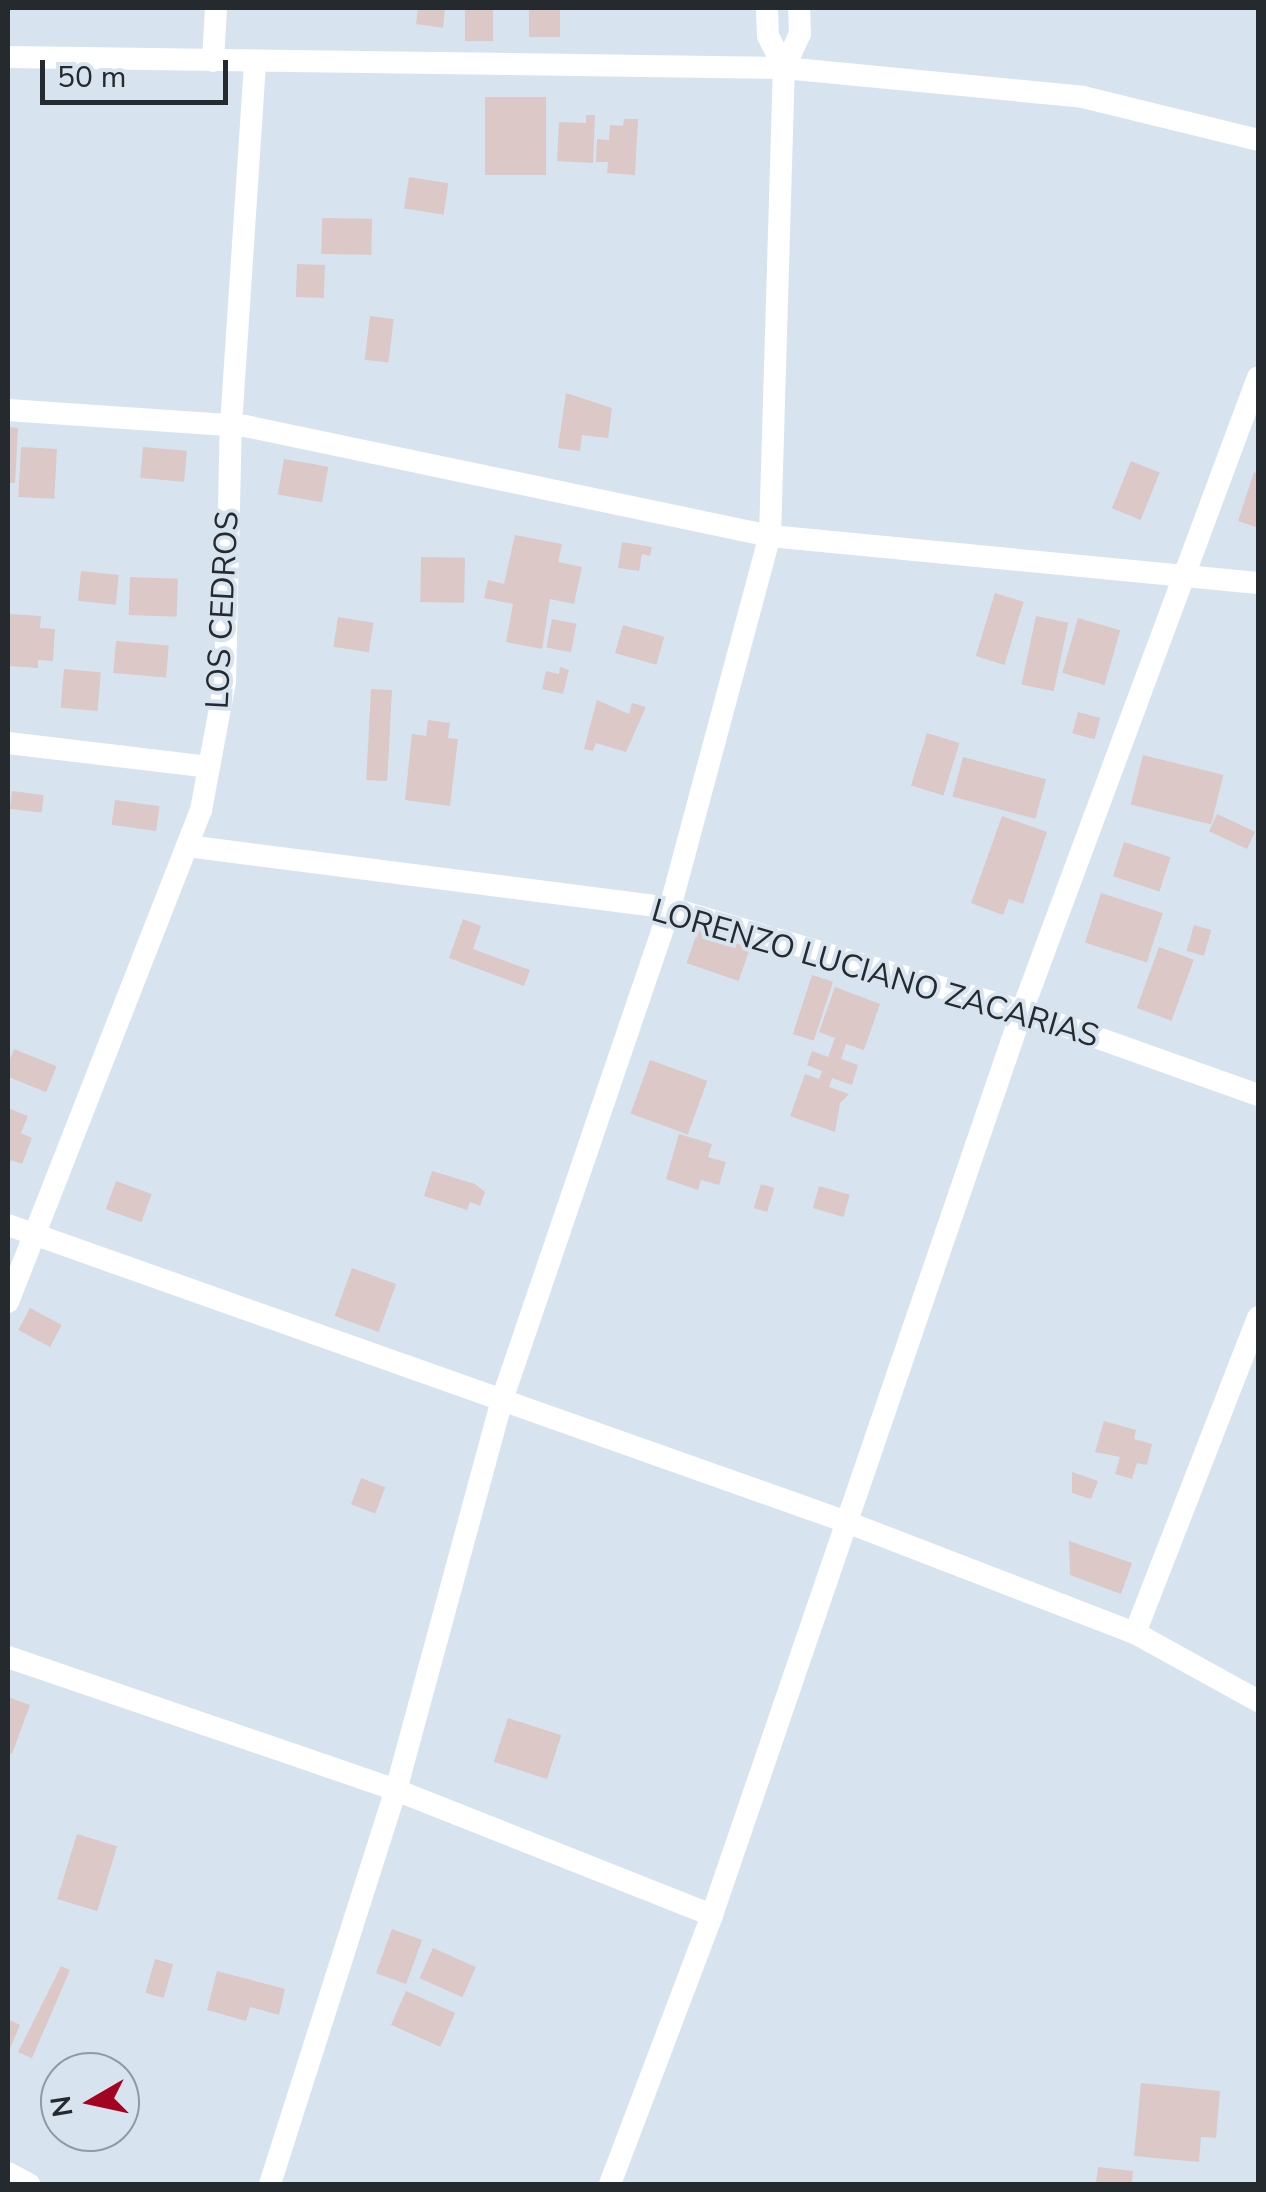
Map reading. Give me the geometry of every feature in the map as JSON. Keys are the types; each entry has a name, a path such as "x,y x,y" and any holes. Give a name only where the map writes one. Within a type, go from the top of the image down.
{"street":[{"path":"213,60 216,8"},
{"path":"767,8 768,36 784,68"},
{"path":"270,2184 396,1790 502,1397 670,908 770,536 784,68 800,34 799,8"},
{"path":"8,57 784,68 1083,97 1258,140"},
{"name":"LOS CEDROS","path":"8,1302 187,846 209,767 225,682 231,426 256,61"},
{"path":"610,2184 712,1915 1022,1011 1258,378"},
{"path":"8,410 231,426 770,536 1258,582"},
{"path":"8,743 209,767"},
{"name":"LORENZO LUCIANO ZACARIAS","path":"187,846 670,908 1022,1011 1258,1095"},
{"path":"8,1225 844,1521 1136,1633 1258,1700"},
{"path":"1136,1633 1258,1317"},
{"path":"8,1657 396,1790 712,1915"},
{"path":"8,2174 29,2184"}],"building":[{"path":"418,8 445,8 443,28 416,24"},
{"path":"529,8 560,8 560,37 529,37"},
{"path":"465,10 493,10 493,41 465,41"},
{"path":"485,97 546,97 546,175 485,175"},
{"path":"586,115 595,115 593,163 557,161 559,122 586,123"},
{"path":"624,119 638,119 635,175 607,173 608,162 596,162 597,139 609,140 610,125 623,126"},
{"path":"409,177 449,183 444,215 404,209"},
{"path":"322,218 372,219 371,255 321,254"},
{"path":"297,264 325,265 324,298 296,297"},
{"path":"370,316 394,319 388,363 365,360"},
{"path":"566,393 612,408 608,438 582,435 580,451 558,448"},
{"path":"8,427 18,428 15,483 8,483"},
{"path":"21,447 57,449 54,499 18,497"},
{"path":"143,447 187,451 184,482 140,478"},
{"path":"284,459 328,467 322,502 278,494"},
{"path":"1131,461 1160,473 1141,520 1112,508"},
{"path":"1254,472 1258,474 1258,528 1238,521"},
{"path":"515,535 562,544 558,562 582,567 574,604 550,599 542,649 506,642 513,604 484,598 488,580 504,584"},
{"path":"622,542 652,547 650,556 642,554 639,571 618,568"},
{"path":"421,557 465,558 464,603 420,602"},
{"path":"81,571 119,575 116,605 78,601"},
{"path":"130,577 178,579 177,617 129,615"},
{"path":"995,593 1024,602 1004,665 976,656"},
{"path":"10,614 41,616 40,628 55,629 53,661 38,660 38,668 8,666"},
{"path":"1036,616 1068,623 1054,691 1021,684"},
{"path":"338,617 374,623 369,652 333,647"},
{"path":"1078,618 1120,630 1105,685 1062,673"},
{"path":"552,619 577,624 571,652 546,647"},
{"path":"623,625 664,637 656,665 615,653"},
{"path":"116,641 169,646 166,677 113,673"},
{"path":"560,667 569,670 563,694 542,689 546,671 559,674"},
{"path":"64,669 101,672 97,711 61,708"},
{"path":"371,689 392,690 387,781 366,780"},
{"path":"597,700 629,714 632,703 646,707 626,752 596,743 593,751 584,749"},
{"path":"1078,712 1100,718 1095,739 1072,733"},
{"path":"428,720 450,723 448,738 458,739 450,806 405,800 412,734 426,736"},
{"path":"927,733 960,743 943,796 911,786"},
{"path":"1143,755 1224,775 1211,825 1131,804"},
{"path":"963,757 1046,779 1035,819 952,797"},
{"path":"12,791 44,795 42,813 10,809"},
{"path":"115,800 160,806 156,831 112,825"},
{"path":"1217,814 1255,832 1247,849 1209,831"},
{"path":"1002,816 1047,832 1023,904 1009,899 1003,915 971,903"},
{"path":"1124,842 1171,857 1159,891 1113,876"},
{"path":"1101,893 1163,913 1147,963 1085,942"},
{"path":"463,919 481,926 473,949 530,970 524,986 449,958"},
{"path":"1194,925 1211,930 1204,956 1187,951"},
{"path":"698,930 750,948 739,981 687,963"},
{"path":"1159,947 1194,960 1172,1021 1137,1008"},
{"path":"812,975 833,982 814,1041 793,1034"},
{"path":"835,987 880,1004 864,1050 846,1044 841,1059 858,1065 852,1085 832,1078 829,1087 849,1094 840,1103 835,1132 790,1116 805,1074 819,1079 822,1071 807,1065 812,1051 828,1057 835,1038 819,1032"},
{"path":"14,1049 57,1066 46,1092 8,1077"},
{"path":"650,1060 707,1081 688,1134 631,1114"},
{"path":"8,1108 28,1116 21,1133 32,1138 22,1164 11,1160 8,1168"},
{"path":"679,1134 712,1144 708,1157 726,1162 719,1185 701,1180 698,1190 666,1179"},
{"path":"432,1171 475,1184 485,1192 480,1206 470,1202 467,1210 424,1196"},
{"path":"116,1181 152,1194 141,1222 106,1209"},
{"path":"761,1184 774,1188 767,1212 754,1208"},
{"path":"819,1186 850,1195 843,1217 813,1208"},
{"path":"352,1268 396,1284 379,1332 335,1316"},
{"path":"30,1308 62,1325 50,1347 18,1330"},
{"path":"1104,1421 1136,1430 1134,1439 1152,1444 1147,1465 1137,1463 1132,1479 1115,1474 1120,1457 1095,1452"},
{"path":"1072,1472 1098,1481 1091,1499 1072,1493"},
{"path":"361,1478 385,1487 375,1513 351,1504"},
{"path":"1069,1541 1132,1563 1121,1594 1070,1575"},
{"path":"8,1697 30,1705 12,1754 8,1752"},
{"path":"508,1718 561,1735 547,1779 494,1762"},
{"path":"77,1834 117,1846 97,1911 57,1899"},
{"path":"392,1929 422,1940 406,1984 376,1973"},
{"path":"433,1948 476,1967 463,1997 420,1978"},
{"path":"155,1959 173,1964 164,1998 145,1993"},
{"path":"61,1966 70,1970 32,2058 18,2052"},
{"path":"217,1971 285,1989 279,2015 250,2007 246,2021 207,2010"},
{"path":"406,1991 455,2013 440,2047 391,2025"},
{"path":"8,2019 20,2025 8,2053"},
{"path":"1141,2083 1220,2091 1216,2138 1201,2137 1199,2162 1134,2156"},
{"path":"1098,2167 1133,2171 1132,2184 1096,2184"}]}
